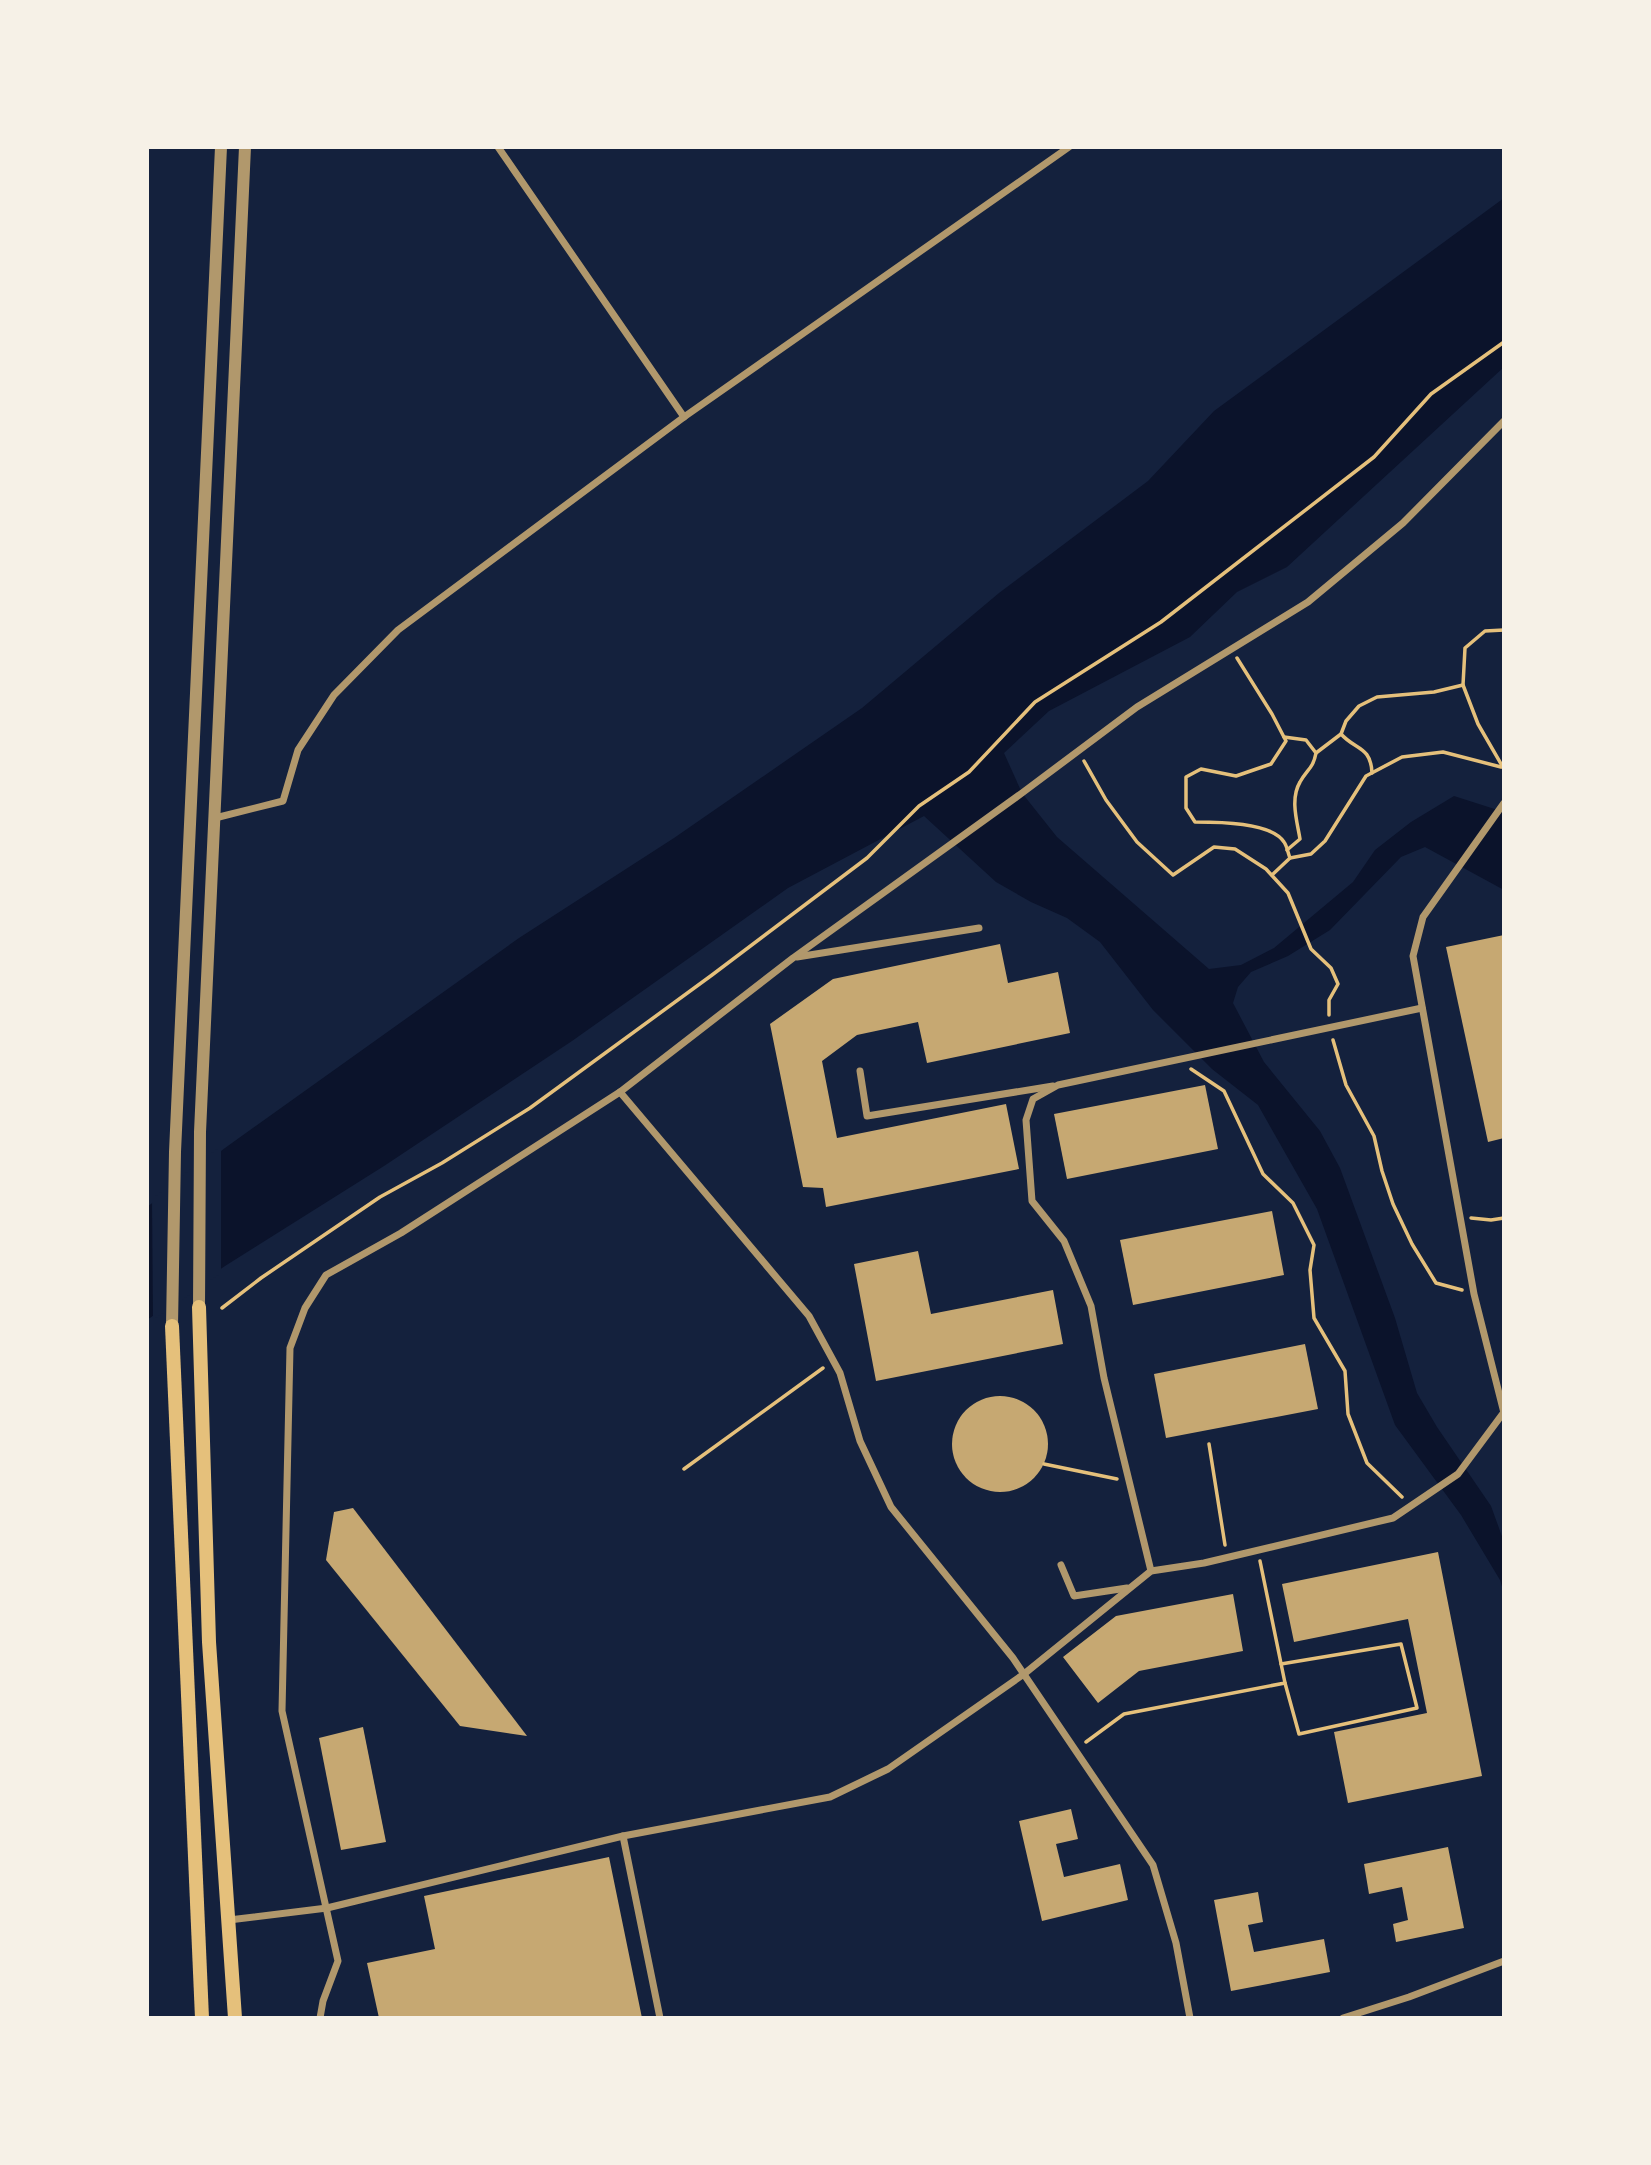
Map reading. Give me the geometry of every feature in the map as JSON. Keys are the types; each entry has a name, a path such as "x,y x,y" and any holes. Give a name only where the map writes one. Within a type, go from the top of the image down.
{"main road":[{"path":"198,1307 209,1642 235,2018"},
{"path":"172,1325 202,2018"}],"street":[{"path":"172,1325 175,1152 221,147"},
{"path":"198,1307 201,1132 245,147"},
{"path":"498,147 684,417"},
{"path":"215,818 283,801 298,750 334,695 398,630 684,417 1069,147"},
{"path":"320,2018 323,2001 338,1961 282,1711 290,1348 305,1308 326,1275 401,1233 620,1092 793,958 1137,707 1308,602 1404,523 1504,421"},
{"path":"229,1920 327,1908 623,1836 830,1797 888,1769 1024,1674 1151,1571 1227,1558 1393,1518 1458,1474 1504,1413 1475,1294 1413,956 1423,917 1504,803"},
{"path":"793,958 979,928"},
{"path":"860,1071 867,1116 1058,1085 1422,1008"},
{"path":"1058,1085 1033,1099 1026,1120 1032,1201 1064,1241 1091,1306 1104,1378 1151,1571"},
{"path":"620,1092 809,1316 840,1373 860,1441 891,1507 1024,1674 1153,1865 1176,1943 1190,2018"},
{"path":"1061,1565 1074,1596 1128,1588"},
{"path":"623,1836 660,2018"},
{"path":"1343,2018 1409,1997 1504,1961"}],"path":[{"path":"222,1308 380,1197 442,1164 530,1108 712,975 867,858 919,806 969,772 1035,702 1161,622 1374,457 1431,394 1504,342"},
{"path":"1503,768 1478,724 1464,685 1465,648 1485,631 1504,630"},
{"path":"1233,650 1286,741 1271,764 1236,776 1201,769 1185,777 1186,808 1195,822 1221,822 1266,829 1284,841 1290,858"},
{"path":"1287,850 1300,839 1294,805 1299,783 1313,767 1316,753 1341,734 1346,720 1359,706 1377,697 1434,692 1464,685"},
{"path":"1341,734 1348,742 1362,748 1372,761 1372,773"},
{"path":"1284,737 1306,740 1316,753"},
{"path":"1077,752 1090,768 1106,800 1137,842 1172,875 1214,848 1235,849 1266,869 1288,893 1311,949 1331,968 1338,984 1329,1000 1329,1028 1346,1085 1374,1136 1393,1204 1412,1244 1436,1283 1475,1294"},
{"path":"1272,875 1290,858 1311,854 1325,841 1366,776 1402,757 1443,752 1503,768"},
{"path":"1177,1060 1224,1091 1263,1174 1293,1203 1314,1245 1310,1270 1314,1318 1345,1371 1348,1414 1362,1451 1367,1463 1411,1506"},
{"path":"1460,1217 1491,1220 1504,1218"},
{"path":"684,1469 833,1360"},
{"path":"1209,1444 1227,1558"},
{"path":"1044,1464 1129,1482"},
{"path":"1258,1550 1284,1683 1299,1734 1417,1708 1401,1644 1281,1664"},
{"path":"1076,1750 1124,1714 1284,1683"}],"water":[{"path":"1504,198 1504,367 1287,567 1237,592 1190,637 1049,711 1004,753 1022,793 1057,837 1209,969 1241,965 1274,948 1353,882 1375,850 1411,822 1454,796 1504,812 1504,890 1425,847 1401,857 1330,930 1288,956 1251,972 1238,987 1233,1003 1264,1062 1320,1131 1340,1168 1395,1318 1417,1393 1491,1506 1504,1542 1504,1593 1500,1580 1461,1515 1395,1425 1317,1209 1258,1105 1212,1069 1153,1010 1100,942 1067,918 996,882 924,816 788,888 572,1041 384,1166 225,1266 147,1320 147,1207 225,1148 519,938 674,838 862,708 999,593 1148,481 1214,411"}],"pier":[{"path":"221,1146 221,1273 153,1320 152,1199"}],"building":[{"path":"1504,935 1504,1138 1488,1142 1446,947"},
{"path":"1000,944 1008,983 1058,972 1070,1033 927,1063 918,1022 857,1035 822,1061 837,1138 1006,1104 1019,1169 826,1207 823,1188 803,1187 770,1024 833,979"},
{"path":"1205,1085 1218,1149 1067,1179 1054,1114"},
{"path":"1272,1211 1284,1275 1133,1305 1120,1240"},
{"path":"918,1251 931,1314 1053,1290 1063,1344 876,1381 854,1264"},
{"path":"1305,1344 1318,1409 1166,1438 1154,1374"},
{"path":"1000,1396 1019,1399 1034,1410 1045,1425 1048,1444 1045,1463 1034,1478 1019,1489 1000,1492 981,1489 966,1478 955,1463 952,1444 955,1425 966,1410 981,1399"},
{"path":"353,1508 527,1736 460,1726 326,1560 334,1512"},
{"path":"1438,1552 1482,1776 1348,1803 1334,1732 1427,1713 1408,1619 1294,1642 1282,1584"},
{"path":"1233,1594 1243,1651 1139,1671 1098,1703 1063,1657 1116,1616"},
{"path":"363,1727 386,1842 341,1850 319,1738"},
{"path":"1071,1809 1078,1839 1056,1844 1064,1877 1120,1864 1128,1900 1042,1921 1019,1821"},
{"path":"1448,1847 1464,1928 1396,1942 1393,1924 1408,1920 1402,1887 1369,1894 1364,1864"},
{"path":"609,1857 642,2018 379,2018 367,1963 435,1949 424,1896"},
{"path":"1258,1892 1263,1922 1248,1925 1254,1952 1324,1939 1330,1972 1231,1991 1214,1900"}]}
